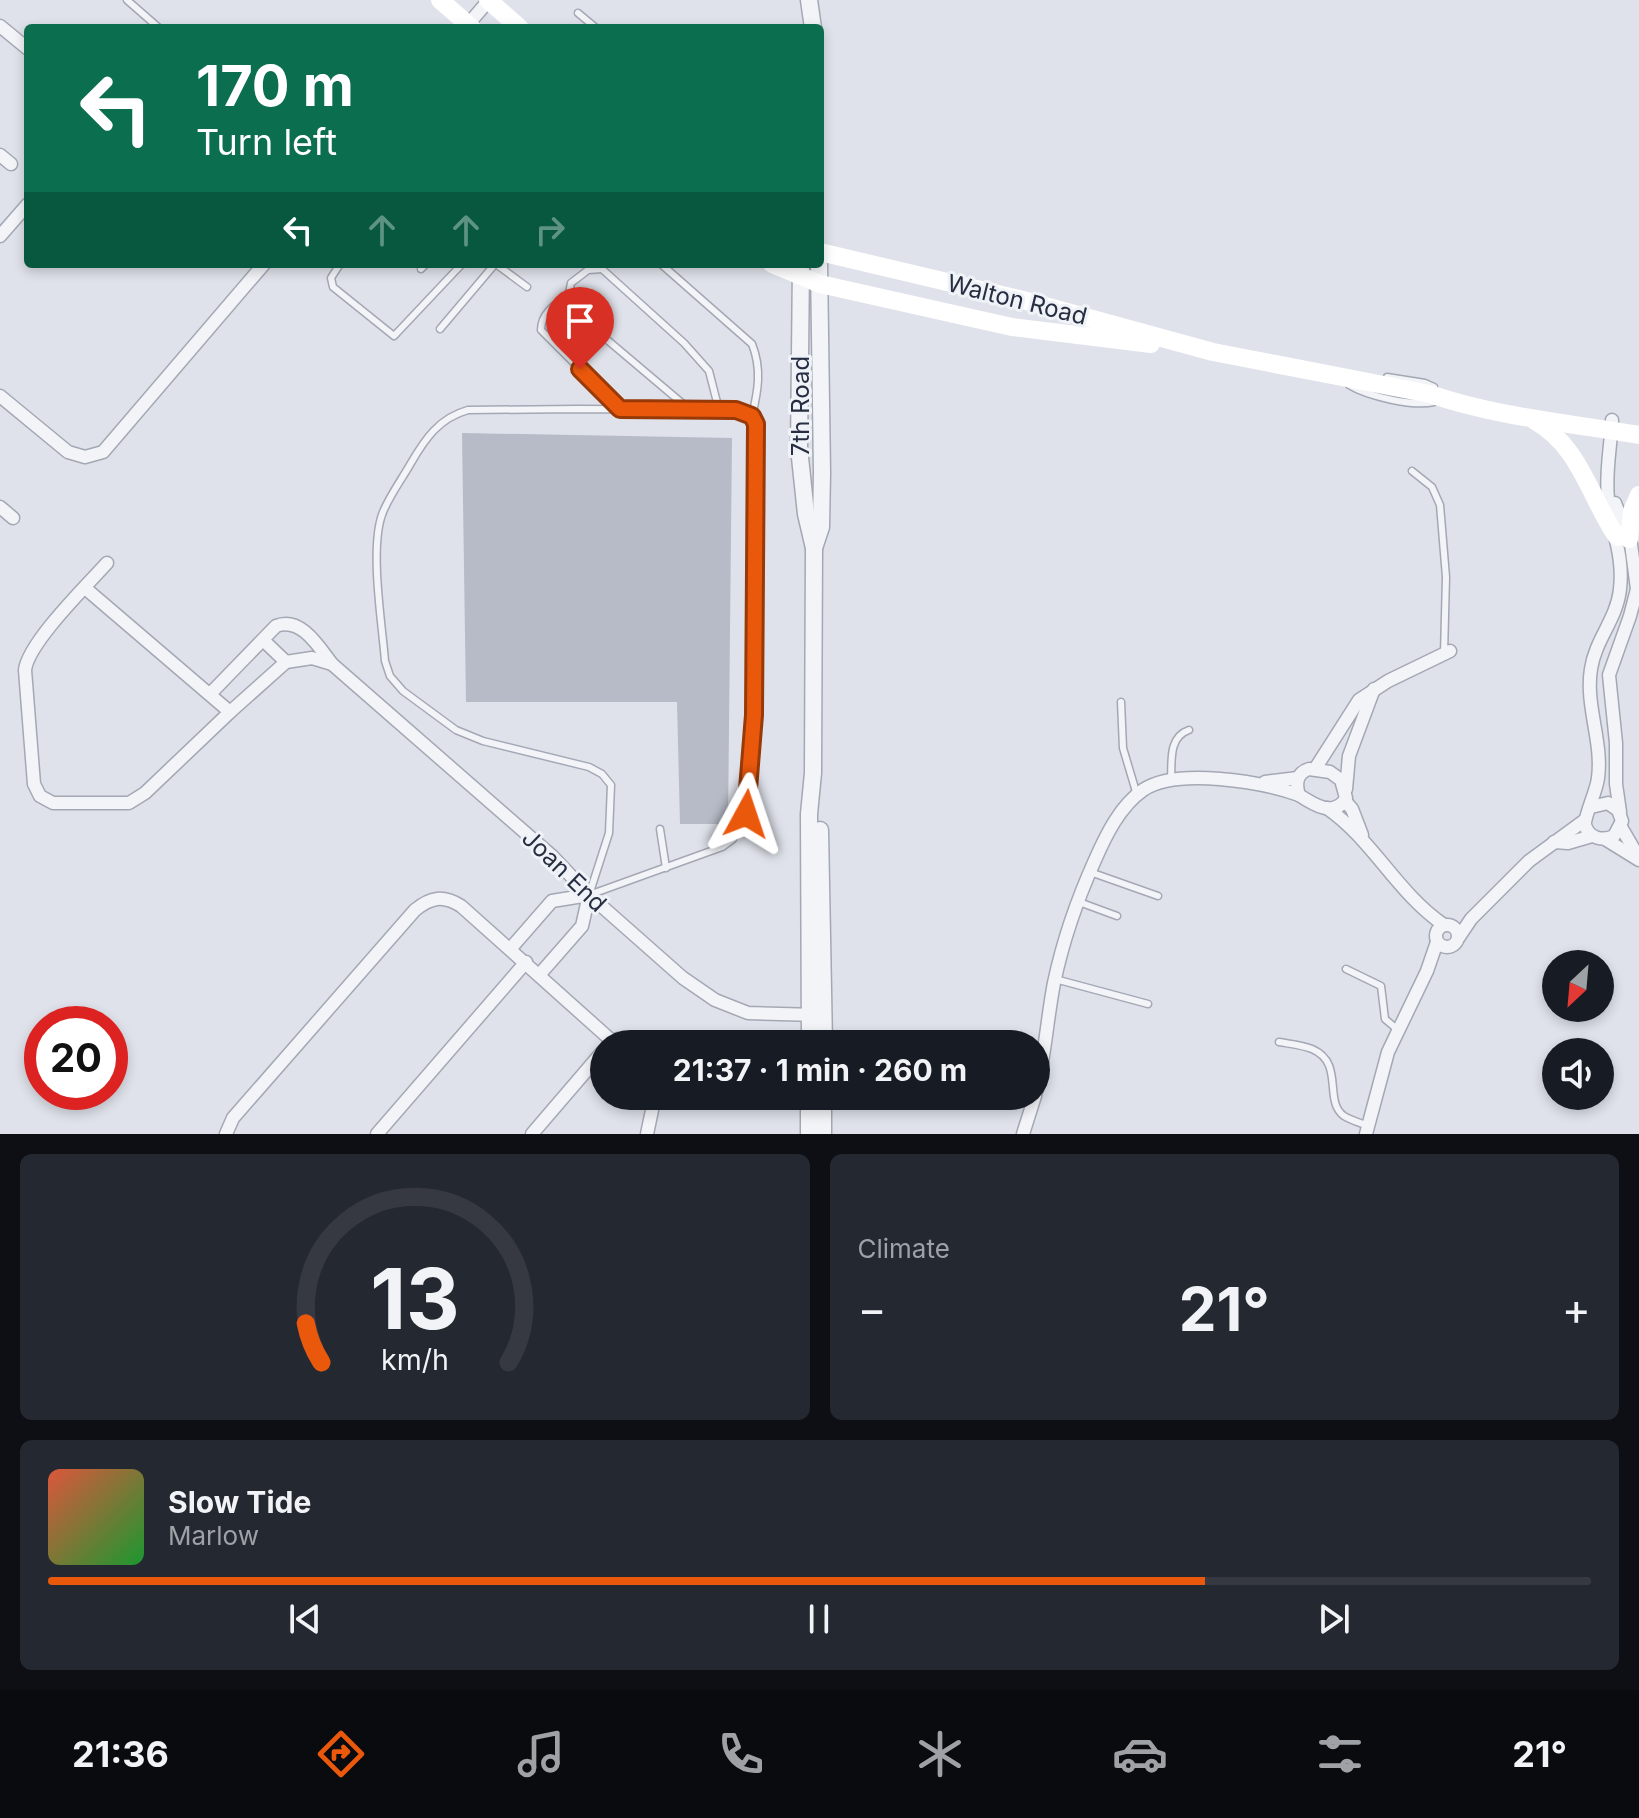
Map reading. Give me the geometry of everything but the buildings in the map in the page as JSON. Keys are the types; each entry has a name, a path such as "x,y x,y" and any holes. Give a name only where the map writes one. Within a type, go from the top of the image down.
{"main road":[{"path":"440,0 465,24"},
{"path":"463,0 467,24"},
{"path":"488,0 515,24"},
{"name":"Walton Road","path":"824,253 1023,300 1213,352 1614,426 1639,435"},
{"name":"Walton Road","path":"801,270 820,284 1012,327 1213,352"},
{"name":"Walton Road","path":"1439,395 1527,417 1614,426 1639,424"},
{"path":"1527,417 1546,428 1570,451 1623,538"},
{"path":"1623,538 1639,495"}],"street":[{"path":"470,24 488,0"},
{"path":"803,24 807,0"},
{"path":"807,0 812,24"},
{"path":"0,26 24,46"},
{"path":"0,155 11,164"},
{"path":"0,236 24,209"},
{"path":"0,396 68,452 85,457 103,452 261,268"},
{"name":"7th Road","path":"814,548 821,527 819,268"},
{"name":"7th Road","path":"801,270 799,448 806,514 814,548 813,773 809,814 817,1015 821,1030"},
{"path":"1554,842 1614,836 1621,821 1609,683 1637,589 1635,563 1610,514 1607,480 1614,426"},
{"path":"0,507 13,518"},
{"path":"1623,538 1620,590 1614,617 1595,652 1590,671 1599,749 1598,779 1587,829 1639,857"},
{"path":"107,563 34,647 26,662 34,784 40,796 53,803 129,803 145,793 286,662 312,658 332,664"},
{"path":"1620,563 1635,563"},
{"path":"85,588 230,712"},
{"name":"Joan End","path":"263,640 283,623 293,624 316,642 332,664 552,856 589,895 683,978 715,1000 748,1013 817,1015"},
{"path":"210,694 263,640 286,662"},
{"path":"1315,769 1359,700 1374,689 1447,652"},
{"path":"1591,683 1609,683"},
{"path":"1327,808 1337,808 1345,795 1349,756 1374,689"},
{"path":"1337,735 1354,742"},
{"path":"1046,1030 1064,938 1090,871 1115,821 1137,795 1161,782 1225,780 1262,783 1298,778 1305,770 1315,769 1336,775 1341,780 1363,838 1382,866 1424,911 1452,934"},
{"path":"1298,778 1299,795"},
{"path":"1262,783 1327,808 1363,838"},
{"path":"1367,1130 1380,1078 1398,1030 1427,971 1452,934 1529,861 1588,814 1608,803 1639,857"},
{"path":"511,948 552,901 589,895 582,926 540,974"},
{"path":"226,1134 233,1118 426,901 449,898 540,974 594,1030"},
{"path":"1424,911 1436,939 1445,948 1452,934"},
{"path":"1427,971 1440,927 1452,934"},
{"path":"377,1134 526,962"},
{"name":"7th Road","path":"813,1030 817,1015"},
{"path":"532,1134 590,1066"},
{"path":"647,1134 652,1110"},
{"path":"809,1110 809,1134"},
{"path":"823,1110 823,1134"},
{"path":"1023,1134 1030,1110"}],"lane":[{"path":"127,0 154,24"},
{"path":"578,13 591,24"},
{"path":"337,268 331,278 333,287 394,336 458,268"},
{"path":"440,329 493,268"},
{"path":"501,268 527,287"},
{"path":"595,268 571,283 568,298 573,311 689,409"},
{"path":"604,268 684,343 709,371 719,410"},
{"path":"589,895 722,847 733,839 746,814 754,715 757,433 752,416 759,387 757,356 752,344 666,268"},
{"path":"568,298 559,301 548,312 541,321 541,330 620,409"},
{"path":"589,895 609,833 611,785 602,774 589,767 510,749 456,730 403,691 390,676 385,661 377,540 383,512 422,443 440,423 456,413 468,410 689,409 736,410 752,416"},
{"path":"1412,471 1432,487 1440,505 1446,577 1447,652"},
{"path":"1121,702 1123,748 1137,795"},
{"path":"1171,781 1174,743 1181,732 1189,730"},
{"path":"660,829 666,868"},
{"path":"1090,871 1158,896"},
{"path":"1077,902 1117,916"},
{"path":"1346,969 1381,986 1385,1019 1398,1030"},
{"path":"1055,979 1148,1004"},
{"path":"1279,1042 1310,1048 1325,1058 1331,1070 1339,1110 1367,1130"}],"route":[{"path":"580,369 620,409 736,410 752,416 756,424 754,715 746,814"}]}
